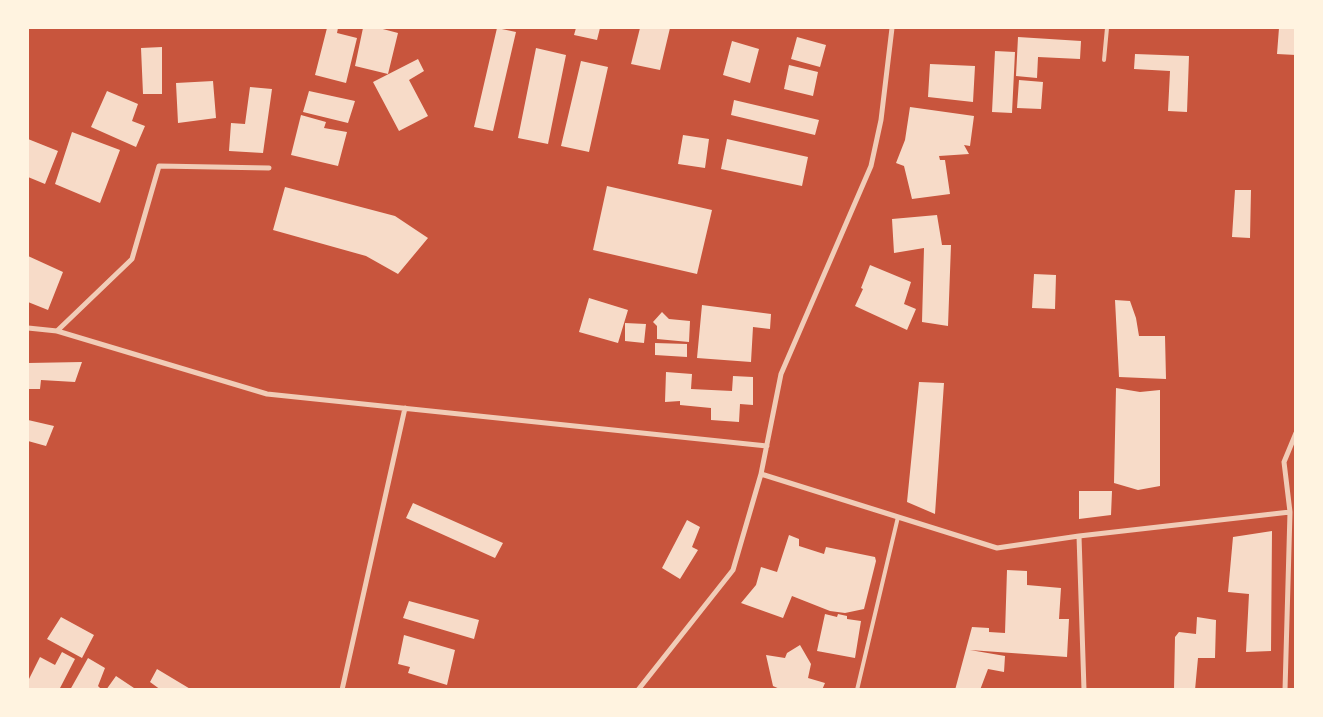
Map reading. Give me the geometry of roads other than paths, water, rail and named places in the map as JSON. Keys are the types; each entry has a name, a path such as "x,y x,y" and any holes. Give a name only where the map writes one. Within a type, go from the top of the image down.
{"street":[{"path":"638,690 733,570 761,474 781,374 871,166 881,120 892,28"},
{"path":"57,331 132,259 159,166 270,168"},
{"path":"28,328 57,331 267,394 767,446"},
{"path":"342,690 405,408"},
{"path":"1284,690 1290,512 1284,462 1296,433"},
{"path":"761,474 997,548 1079,536 1290,512"},
{"path":"1079,536 1084,690"}],"lane":[{"path":"1104,60 1106,28"},
{"path":"857,690 898,517"}]}
